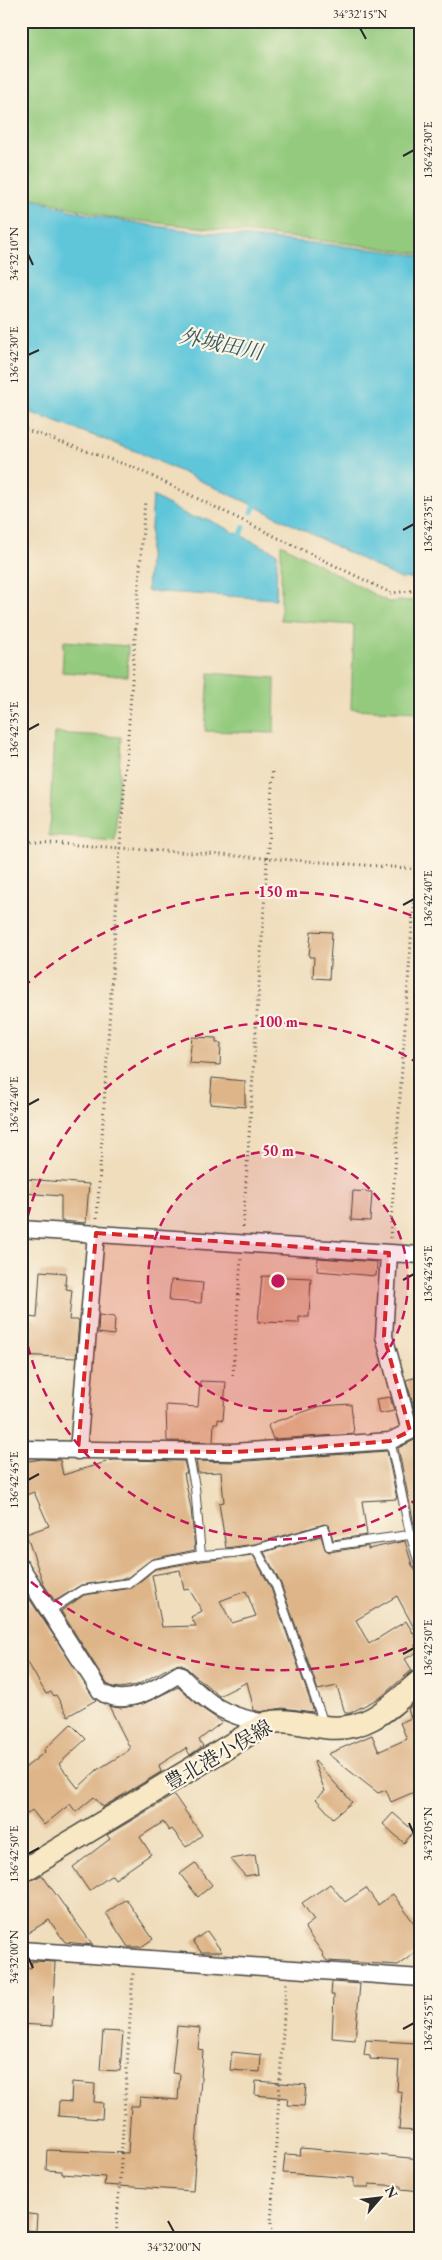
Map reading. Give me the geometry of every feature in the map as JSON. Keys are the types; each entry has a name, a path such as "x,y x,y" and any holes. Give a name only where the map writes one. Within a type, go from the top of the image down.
{"main road":[{"name":"豊北港小俣線","path":"21,1872 267,1722 284,1720 326,1728 348,1729 368,1722 421,1680"}],"street":[{"path":"21,1229 421,1255"},
{"path":"78,1451 96,1233"},
{"path":"21,1449 233,1452 390,1441 415,1428 384,1336 389,1253"},
{"path":"21,1567 100,1691 106,1696 129,1697 145,1693 179,1674 210,1703 222,1711 248,1720 267,1722"},
{"path":"21,1950 287,1967 421,1978"}],"lane":[{"path":"390,1441 405,1504 409,1535 421,1569"},
{"path":"188,1452 196,1487 201,1555"},
{"path":"50,1610 82,1590 129,1583 153,1564 201,1555 256,1549 325,1529 329,1546 409,1535"},
{"path":"256,1549 276,1586 305,1662 326,1728"}],"path":[{"path":"21,428 136,468 391,592 421,590"},
{"path":"96,1233 120,847 145,500"},
{"path":"233,1375 274,771"},
{"path":"389,1253 418,869 421,800"},
{"path":"21,841 418,869"},
{"path":"116,2239 134,1957"},
{"path":"270,2239 287,1967"}],"highlighted area":[{"path":"96,1233 389,1253 384,1336 410,1431 390,1441 305,1448 233,1452 78,1451"}],"green space":[{"path":"21,21 421,21 421,254 360,245 113,218 34,198 21,192"},
{"path":"281,544 388,602 421,600 421,712 351,709 354,625 281,620"},
{"path":"64,641 128,646 127,676 62,672"},
{"path":"209,673 275,678 274,733 205,731"},
{"path":"54,733 121,737 115,841 49,836"}],"water":[{"name":"外城田川","path":"21,194 32,199 82,213 189,231 344,246 421,256 421,577 401,579 255,506 138,452 21,409"},
{"path":"153,496 190,517 207,519 277,553 276,599 147,591"}],"building":[{"path":"311,931 332,932 329,979 313,978 314,957 309,957"},
{"path":"192,1037 216,1038 216,1043 221,1043 220,1065 189,1063"},
{"path":"212,1078 245,1081 245,1107 210,1104"},
{"path":"25,1179 89,1184 86,1223 61,1221 61,1196 24,1193"},
{"path":"353,1191 372,1192 370,1221 351,1220"},
{"path":"318,1258 377,1262 376,1276 317,1271"},
{"path":"40,1271 66,1273 66,1289 72,1290 69,1320 79,1320 76,1358 21,1355 21,1335 26,1335 27,1317 37,1318"},
{"path":"262,1276 311,1278 309,1317 299,1317 299,1323 258,1322"},
{"path":"171,1280 203,1283 201,1303 169,1301"},
{"path":"99,1315 115,1317 114,1335 98,1333"},
{"path":"421,1376 421,1416 417,1417 406,1380"},
{"path":"200,1381 226,1382 223,1420 218,1419 218,1423 214,1423 213,1442 167,1441 166,1405 198,1407"},
{"path":"390,1397 394,1411 379,1414 376,1399"},
{"path":"351,1404 354,1434 273,1439 268,1426 271,1423 321,1406"},
{"path":"421,1437 421,1523 414,1524 398,1448"},
{"path":"387,1451 397,1499 362,1501 367,1535 333,1540 329,1525 324,1524 255,1544 226,1548 219,1503 224,1502 221,1472 198,1473 196,1461 234,1462"},
{"path":"42,1459 60,1460 63,1475 113,1460 184,1461 187,1473 184,1473 191,1509 195,1550 152,1559 127,1578 81,1585 55,1601 44,1585 26,1534 49,1526 34,1492 21,1497 21,1462"},
{"path":"321,1536 325,1549 329,1552 368,1546 368,1549 405,1541 412,1565 421,1580 421,1641 397,1596 356,1620 369,1644 406,1621 421,1646 421,1650 405,1659 412,1670 381,1697 350,1713 345,1713 337,1686 318,1690 281,1584 264,1552"},
{"path":"253,1555 271,1588 314,1712 282,1708 261,1712 254,1710 247,1682 219,1696 182,1664 174,1665 137,1685 120,1688 113,1687 107,1684 61,1611 84,1595 132,1588 155,1569","holes":["180,1570 184,1590 189,1589 202,1611 191,1617 196,1626 162,1627 152,1575","246,1591 256,1616 232,1623 220,1601"]},
{"path":"21,1586 96,1700 68,1716 56,1695 54,1696 51,1692 46,1694 27,1661 21,1664"},
{"path":"178,1687 203,1709 222,1722 199,1740 203,1746 190,1755 186,1748 159,1765 161,1772 103,1807 94,1797 76,1812 70,1804 44,1825 32,1810 21,1818 21,1771 45,1752 44,1750 71,1724 86,1739 59,1764 78,1788 97,1770 130,1748 109,1706 120,1708 143,1704"},
{"path":"421,1698 421,1789 391,1802 386,1790 378,1793 328,1754 372,1735 380,1751 407,1739 400,1723 411,1718 408,1709"},
{"path":"315,1761 352,1802 333,1818 316,1799 325,1791"},
{"path":"174,1795 202,1835 186,1847 172,1829 169,1831 163,1822 140,1837 151,1854 115,1879 112,1875 89,1891 73,1867 110,1839 107,1835"},
{"path":"393,1813 414,1831 404,1843 383,1824"},
{"path":"255,1855 258,1874 245,1876 231,1859"},
{"path":"195,1863 212,1885 198,1897 180,1874"},
{"path":"42,1875 93,1945 65,1942 49,1920 21,1937 21,1885"},
{"path":"330,1884 345,1902 366,1888 378,1905 393,1894 414,1923 421,1918 421,1940 414,1945 418,1951 398,1965 327,1961 306,1930 305,1927 314,1920 302,1903"},
{"path":"126,1899 153,1939 141,1947 128,1947 106,1913"},
{"path":"207,1931 222,1952 201,1952 193,1941"},
{"path":"32,1961 55,1962 52,2026 21,2024 21,1967 31,1968"},
{"path":"332,1982 360,1984 355,2040 332,2038 334,1995 331,1995"},
{"path":"177,2026 200,2028 198,2049 203,2050 193,2191 104,2185 105,2177 62,2174 62,2171 46,2170 47,2150 128,2153 131,2106 139,2106 140,2097 178,2100 180,2074 172,2073"},
{"path":"103,2031 123,2032 120,2071 100,2070"},
{"path":"366,2040 416,2043 414,2067 421,2068 421,2131 399,2130 402,2092 397,2091 399,2061 370,2059 370,2056 364,2055"},
{"path":"232,2052 261,2055 260,2072 230,2070"},
{"path":"256,2081 306,2085 304,2106 287,2105 288,2098 255,2095"},
{"path":"72,2082 95,2084 94,2102 103,2103 102,2119 58,2116 59,2101 71,2102"},
{"path":"301,2148 421,2159 421,2191 401,2189 401,2186 369,2184 369,2187 354,2187 354,2178 283,2173 285,2154 300,2155"},
{"path":"21,2213 37,2215 36,2231 21,2229"}],"waterway":[{"path":"252,512 255,506"},
{"path":"241,535 244,527"}]}
